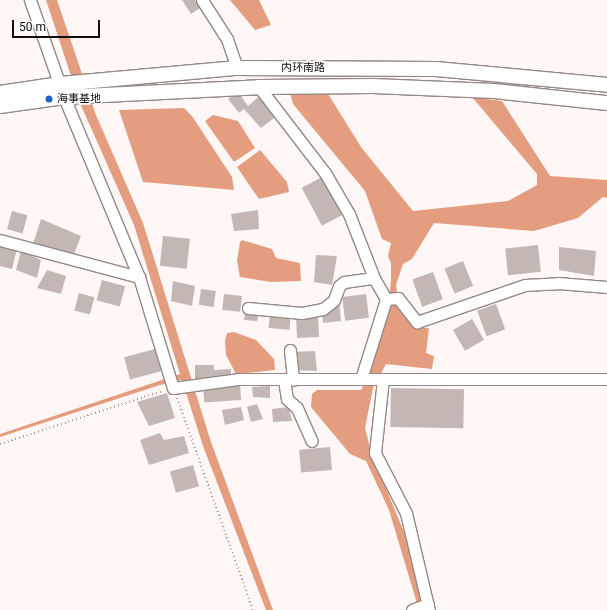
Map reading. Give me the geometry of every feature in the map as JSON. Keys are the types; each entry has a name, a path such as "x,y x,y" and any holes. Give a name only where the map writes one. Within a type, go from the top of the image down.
{"main road":[{"name":"内环南路","path":"0,106 62,90 237,68 436,69 607,86"},
{"name":"内环南路","path":"0,92 373,86 494,90 607,103"}],"street":[{"path":"30,0 62,90 139,277 173,388 238,379 607,379"},
{"path":"202,0 227,38 237,68"},
{"path":"259,87 325,173 349,214 374,278 386,299 361,379"},
{"path":"0,240 139,277"},
{"path":"248,308 302,313 323,309 334,300 339,286 344,282 374,278"},
{"path":"386,299 398,298 417,322 525,285 558,283 607,287"},
{"path":"290,350 287,399 297,408 312,441"},
{"path":"383,379 375,453 406,513 429,607 412,610"}],"path":[{"path":"0,444 173,388 253,610"}],"shaded area":[{"path":"46,0 57,0 96,115 143,223 211,442 273,610 266,610 203,446 182,380 160,385 0,437 0,434 180,374 134,225 80,103"},
{"path":"230,0 259,0 271,25 255,30"},
{"path":"325,89 361,147 413,211 508,201 537,185 537,174 472,97 502,101 550,176 607,180 607,198 603,197 578,218 534,231 434,223 412,259 403,264 396,285 399,305 414,327 429,328 426,353 434,356 432,369 386,364 373,388 365,428 372,455 404,532 425,610 419,610 389,510 366,461 350,454 311,407 312,394 317,390 361,390 370,372 388,307 391,281 391,263 388,256 391,243 382,239 365,191 293,104 290,93"},
{"path":"184,108 192,116 232,177 234,190 143,182 119,110"},
{"path":"213,115 238,121 255,148 234,162 205,121"},
{"path":"260,150 287,182 289,192 259,199 237,167"},
{"path":"242,240 272,249 276,258 300,263 301,281 271,282 240,277 237,261 240,242"},
{"path":"234,332 256,340 274,359 275,370 236,374 226,355 225,341 227,333"}],"building":[{"path":"182,0 195,0 200,8 191,14"},
{"path":"238,92 248,106 262,94 278,115 261,128 244,109 239,113 228,99"},
{"path":"322,177 342,215 322,226 302,188"},
{"path":"258,210 259,229 234,231 231,214"},
{"path":"12,211 27,215 23,233 7,229"},
{"path":"41,219 81,236 74,254 33,244"},
{"path":"163,236 190,239 187,269 160,266"},
{"path":"0,244 17,249 12,269 0,266"},
{"path":"538,245 541,272 508,275 505,248"},
{"path":"559,247 596,251 594,276 559,270"},
{"path":"21,251 41,260 37,278 16,270"},
{"path":"316,255 337,256 332,285 314,282"},
{"path":"463,261 473,286 455,294 444,268"},
{"path":"47,270 66,276 61,294 37,288"},
{"path":"433,272 443,299 422,307 412,280"},
{"path":"102,280 125,286 120,306 97,300"},
{"path":"173,281 195,286 192,306 171,301"},
{"path":"201,289 216,291 214,307 199,305"},
{"path":"79,293 94,297 90,315 74,310"},
{"path":"224,294 242,296 240,312 222,310"},
{"path":"366,294 369,318 345,321 342,297"},
{"path":"339,300 341,321 323,323 322,310"},
{"path":"496,304 505,329 486,336 477,311"},
{"path":"246,308 260,311 257,321 244,320"},
{"path":"270,312 291,314 290,330 269,328"},
{"path":"318,317 319,337 297,338 296,318"},
{"path":"472,319 484,340 465,351 453,330"},
{"path":"155,349 161,371 130,379 124,357"},
{"path":"315,351 317,371 293,370 292,352"},
{"path":"195,365 214,365 214,370 231,369 231,377 195,381"},
{"path":"240,384 241,400 204,403 203,387"},
{"path":"270,386 270,398 253,397 252,387"},
{"path":"391,388 464,389 463,428 390,427"},
{"path":"167,393 175,418 149,426 137,402"},
{"path":"257,404 263,419 251,422 247,407"},
{"path":"241,407 244,420 225,425 222,410"},
{"path":"289,407 292,421 273,422 272,409"},
{"path":"160,433 164,440 184,436 189,453 149,465 140,440"},
{"path":"330,447 332,470 301,473 299,450"},
{"path":"193,465 199,486 176,493 170,472"}],"place":[{"name":"海事基地","path":"49,99"}]}
